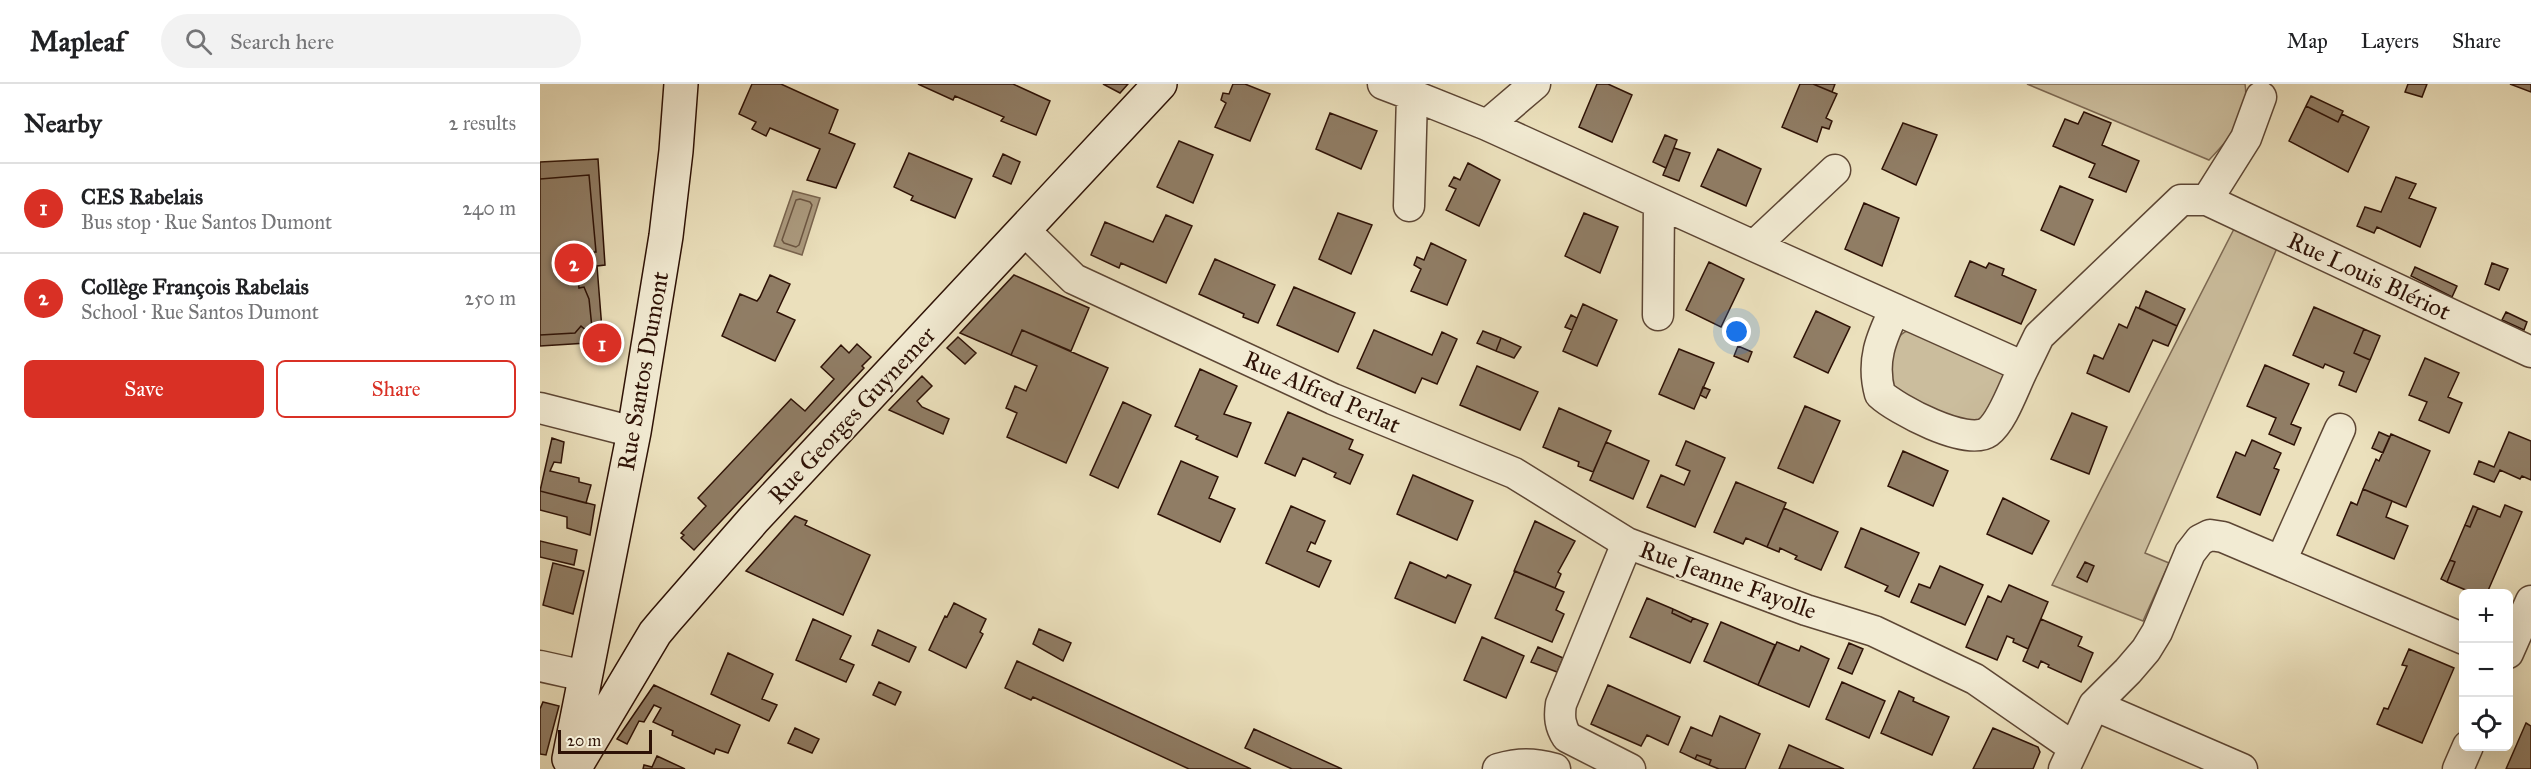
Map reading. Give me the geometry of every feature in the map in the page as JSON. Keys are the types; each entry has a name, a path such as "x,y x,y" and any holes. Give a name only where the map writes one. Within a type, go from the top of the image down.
{"street":[{"name":"Rue Santos Dumont","path":"567,769 634,432 667,227 681,84"},
{"name":"Rue Georges Guynemer","path":"574,769 655,633 754,519 1161,84"},
{"path":"1383,84 1487,125 2024,367"},
{"path":"1487,125 1534,84"},
{"path":"1409,206 1413,95"},
{"path":"1895,309 1881,338 1875,361 1876,382 1880,394 1892,405 1964,434 1977,436 1987,433 1996,424 2038,336 2181,200 2207,200 2246,138 2261,97"},
{"path":"1754,246 1835,170"},
{"name":"Rue Louis Blériot","path":"2207,200 2531,352"},
{"path":"1658,315 1659,203"},
{"name":"Rue Alfred Perlat","path":"1024,231 1074,279 1333,399 1514,473 1627,543"},
{"path":"540,408 634,432"},
{"path":"2281,561 2340,429"},
{"path":"2068,758 2094,705 2146,650 2157,632 2190,553 2200,540 2210,535 2223,537 2459,637"},
{"name":"Rue Jeanne Fayolle","path":"1630,769 1567,737 1561,728 1560,716 1561,704 1627,543 1806,610 1874,631 1975,679 2068,758"},
{"path":"2512,643 2531,601"},
{"path":"540,666 588,666 607,657 632,654 655,633"},
{"path":"2094,705 2242,769"},
{"path":"2458,769 2466,751"},
{"path":"1498,769 1523,762 1555,769"}],"shaded area":[{"path":"2027,84 2245,84 2246,96 2237,126 2209,160"},
{"path":"2235,227 2277,248 2145,553 2169,563 2143,621 2052,585"},
{"path":"1912,329 2003,370 2004,376 1985,417 1970,423 1960,422 1912,401 1896,390 1892,384 1890,368 1896,344 1899,337"}],"water":[{"path":"793,191 820,198 802,255 774,246"}],"building":[{"path":"752,84 781,84 838,110 829,133 855,144 836,188 807,180 820,149 770,128 766,136 752,129 756,122 739,114"},
{"path":"918,84 1013,84 1050,101 1036,135 1001,121 1004,117 955,96 953,100"},
{"path":"1103,84 1128,84 1120,93"},
{"path":"1233,84 1245,84 1270,94 1250,141 1215,127 1226,103 1221,100 1223,93 1229,94"},
{"path":"1597,84 1608,84 1632,95 1612,142 1579,127"},
{"path":"1800,84 1813,84 1837,94 1826,118 1832,121 1829,129 1822,127 1817,142 1782,127"},
{"path":"1813,84 1835,84 1832,92"},
{"path":"2408,84 2427,84 2422,97 2405,92"},
{"path":"2510,84 2531,84 2531,92"},
{"path":"2311,96 2343,111 2338,122 2306,106"},
{"path":"2306,106 2338,122 2342,114 2369,127 2348,172 2289,141"},
{"path":"2084,112 2111,123 2102,145 2139,161 2126,192 2089,177 2095,164 2053,146 2065,119 2078,124"},
{"path":"1330,113 1377,131 1361,169 1316,149"},
{"path":"1903,123 1937,135 1916,185 1882,169"},
{"path":"1665,135 1677,140 1666,168 1653,162"},
{"path":"1179,141 1213,155 1193,203 1157,187"},
{"path":"1674,148 1690,153 1679,181 1663,175"},
{"path":"1718,149 1761,169 1746,206 1701,186"},
{"path":"909,153 972,179 955,218 911,200 913,196 894,187"},
{"path":"1003,154 1020,162 1011,184 993,176"},
{"path":"598,159 605,265 597,266 603,342 540,346 540,335 575,333 581,326 588,332 592,328 589,299 584,287 579,288 576,267 589,265 589,252 596,252 589,175 540,179 540,162"},
{"path":"1468,163 1500,180 1479,226 1446,210 1456,189 1449,186 1454,177 1460,180"},
{"path":"589,175 596,252 589,252 589,265 576,267 579,288 584,287 589,299 592,328 588,332 581,326 575,333 540,335 540,179"},
{"path":"2396,177 2416,184 2409,198 2436,208 2420,247 2377,227 2374,233 2357,226 2365,207 2381,212"},
{"path":"2060,186 2093,200 2074,245 2041,230"},
{"path":"1864,203 1899,218 1882,266 1845,249"},
{"path":"1338,213 1372,225 1351,274 1319,259"},
{"path":"1584,213 1618,227 1600,273 1565,256"},
{"path":"1166,215 1192,226 1166,283 1121,263 1119,268 1091,255 1105,222 1153,242"},
{"path":"1431,243 1466,260 1447,305 1411,291 1421,269 1414,265 1417,257 1424,260"},
{"path":"1215,259 1275,285 1258,323 1243,317 1244,314 1199,294"},
{"path":"1970,261 1986,268 1989,263 2004,269 2002,275 2036,290 2021,324 1955,296"},
{"path":"1709,262 1744,279 1721,327 1686,310"},
{"path":"2492,263 2508,269 2499,290 2485,284"},
{"path":"2415,267 2457,286 2452,297 2411,276"},
{"path":"770,275 790,284 777,312 795,320 775,361 722,336 740,294 757,301"},
{"path":"1014,275 1089,308 1071,351 1022,330 1011,355 960,333"},
{"path":"1294,287 1355,313 1338,352 1277,325"},
{"path":"2146,291 2185,309 2177,326 2139,308"},
{"path":"1583,304 1617,320 1597,366 1563,351"},
{"path":"2136,307 2177,326 2168,346 2153,340 2129,392 2087,373 2094,355 2103,359 2119,324 2127,328"},
{"path":"2314,307 2364,329 2354,353 2370,360 2356,392 2339,385 2344,372 2325,364 2323,368 2293,355"},
{"path":"1816,311 1850,327 1828,373 1794,357"},
{"path":"2506,312 2527,322 2524,330 2502,320"},
{"path":"1571,315 1577,318 1572,330 1565,327"},
{"path":"2364,329 2380,336 2370,360 2354,353"},
{"path":"1022,330 1108,368 1066,463 1007,437 1017,413 1006,408 1015,386 1026,391 1037,366 1011,355"},
{"path":"1374,330 1432,355 1442,332 1457,339 1437,384 1422,378 1415,393 1357,368"},
{"path":"1483,331 1501,338 1496,351 1477,343"},
{"path":"958,337 976,353 965,364 947,348"},
{"path":"1501,338 1521,347 1514,358 1496,351"},
{"path":"857,344 871,357 862,366 864,368 694,550 681,538 684,535 681,533 706,506 698,498 791,399 805,411 834,379 821,367 841,345 849,353"},
{"path":"1738,346 1752,352 1748,362 1734,356"},
{"path":"1679,349 1714,363 1694,409 1659,394"},
{"path":"2425,358 2459,373 2448,397 2462,403 2449,433 2419,420 2427,402 2409,395"},
{"path":"2265,365 2309,384 2291,424 2301,428 2294,445 2269,434 2276,418 2247,406"},
{"path":"1477,366 1538,392 1520,430 1460,405"},
{"path":"1200,369 1237,386 1224,414 1251,423 1237,457 1196,439 1198,436 1175,426"},
{"path":"922,376 932,386 917,401 922,407 949,419 943,434 889,410"},
{"path":"1703,387 1710,390 1706,398 1700,395"},
{"path":"1123,402 1151,415 1118,488 1090,475"},
{"path":"1805,406 1840,421 1813,483 1778,468"},
{"path":"1559,408 1611,431 1593,472 1578,466 1579,462 1543,447"},
{"path":"1288,412 1353,440 1349,449 1363,455 1350,484 1334,477 1336,473 1303,458 1295,476 1265,463"},
{"path":"2072,413 2107,427 2089,474 2051,459"},
{"path":"2379,432 2390,437 2383,453 2372,448"},
{"path":"2509,432 2531,441 2531,480 2522,476 2520,479 2500,470 2494,482 2474,474 2479,461 2494,467"},
{"path":"2391,434 2430,451 2406,507 2363,489 2376,459 2379,461"},
{"path":"552,438 564,442 561,463 554,462 550,471 579,478 579,482 591,485 586,503 540,491"},
{"path":"2252,440 2281,453 2274,468 2279,470 2260,515 2217,497 2236,452 2245,456"},
{"path":"1686,441 1725,458 1695,527 1647,507 1661,475 1684,485 1690,471 1676,465"},
{"path":"1606,442 1649,461 1633,499 1590,480"},
{"path":"1903,451 1948,471 1933,506 1888,486"},
{"path":"1181,461 1218,477 1209,498 1235,509 1220,542 1158,514"},
{"path":"1413,475 1473,501 1457,540 1397,514"},
{"path":"1736,482 1786,503 1767,547 1746,538 1743,544 1714,532"},
{"path":"2363,489 2392,501 2386,517 2408,526 2394,559 2337,535 2351,502 2357,505"},
{"path":"540,491 595,505 590,535 567,528 567,517 540,510"},
{"path":"2003,498 2049,521 2032,554 1987,534"},
{"path":"2505,505 2522,512 2489,589 2463,589 2447,582 2455,562 2450,560 2465,525 2470,527 2478,508 2500,517"},
{"path":"1291,506 1325,521 1315,544 1311,542 1307,551 1331,561 1319,587 1266,563"},
{"path":"2473,506 2478,508 2470,527 2465,525"},
{"path":"1784,508 1838,532 1821,570 1795,559 1797,556 1780,548 1779,552 1767,547"},
{"path":"795,516 807,521 805,525 870,555 843,615 746,571"},
{"path":"1535,521 1575,541 1558,572 1561,574 1555,588 1514,571"},
{"path":"1861,528 1919,553 1899,597 1885,591 1888,586 1845,567"},
{"path":"540,541 577,550 574,565 540,557"},
{"path":"2450,560 2455,562 2447,582 2441,579"},
{"path":"1410,562 1446,578 1448,575 1471,585 1455,623 1395,598"},
{"path":"2085,562 2094,566 2087,582 2077,577"},
{"path":"553,563 584,571 573,614 543,605"},
{"path":"1940,566 1983,585 1965,625 1911,602 1919,584 1930,588"},
{"path":"1515,571 1564,592 1556,610 1564,614 1552,642 1495,618"},
{"path":"2009,585 2048,602 2028,649 2013,642 2014,639 2007,636 1997,660 1966,647 1988,596 2001,602"},
{"path":"1647,598 1673,609 1672,613 1691,622 1693,618 1708,624 1690,663 1630,637"},
{"path":"954,603 986,619 980,632 983,634 966,668 929,650 945,616 947,617"},
{"path":"1673,609 1693,618 1691,622 1672,613"},
{"path":"813,619 851,636 840,659 854,665 846,682 796,660"},
{"path":"2041,619 2082,637 2078,646 2093,653 2081,682 2048,667 2049,665 2041,661 2038,668 2023,661"},
{"path":"1721,622 1775,645 1758,685 1704,661"},
{"path":"1039,629 1071,643 1063,661 1033,644"},
{"path":"878,630 916,647 909,662 872,645"},
{"path":"1482,637 1524,656 1506,698 1464,680"},
{"path":"1777,642 1799,651 1801,646 1829,659 1809,707 1758,685"},
{"path":"1849,643 1863,649 1852,674 1838,668"},
{"path":"1538,647 1563,658 1557,672 1531,662"},
{"path":"2409,649 2454,668 2422,743 2377,724 2384,708 2388,709 2407,666 2402,665"},
{"path":"728,653 773,674 762,699 777,705 769,721 711,694"},
{"path":"1017,661 1251,769 1189,769 1033,697 1031,700 1005,688"},
{"path":"879,682 901,692 895,705 873,695"},
{"path":"1842,682 1885,701 1869,738 1826,719"},
{"path":"654,685 740,725 728,753 716,749 714,754 672,735 673,731 653,722 661,708 654,705 644,722 639,721 627,744 617,739"},
{"path":"1608,685 1680,717 1668,745 1647,735 1641,746 1591,724"},
{"path":"1899,691 1914,698 1913,701 1949,717 1932,755 1881,733"},
{"path":"543,702 559,706 546,755 540,754 540,709"},
{"path":"1720,716 1760,734 1745,769 1719,769 1709,765 1711,760 1697,755 1695,759 1680,752 1691,727 1712,736"},
{"path":"2526,723 2531,726 2531,769 2506,769"},
{"path":"795,728 819,739 812,753 788,743"},
{"path":"1993,728 2038,747 2040,752 2033,769 1973,769"},
{"path":"1254,729 1342,769 1292,769 1245,748"},
{"path":"1789,745 1844,769 1779,769"},
{"path":"1697,755 1711,760 1709,765 1695,759"},
{"path":"657,756 685,769 643,769 644,765 652,767"}],"place":[{"name":"Collège François Rabelais","path":"574,263"},
{"name":"CES Rabelais","path":"602,343"}]}
